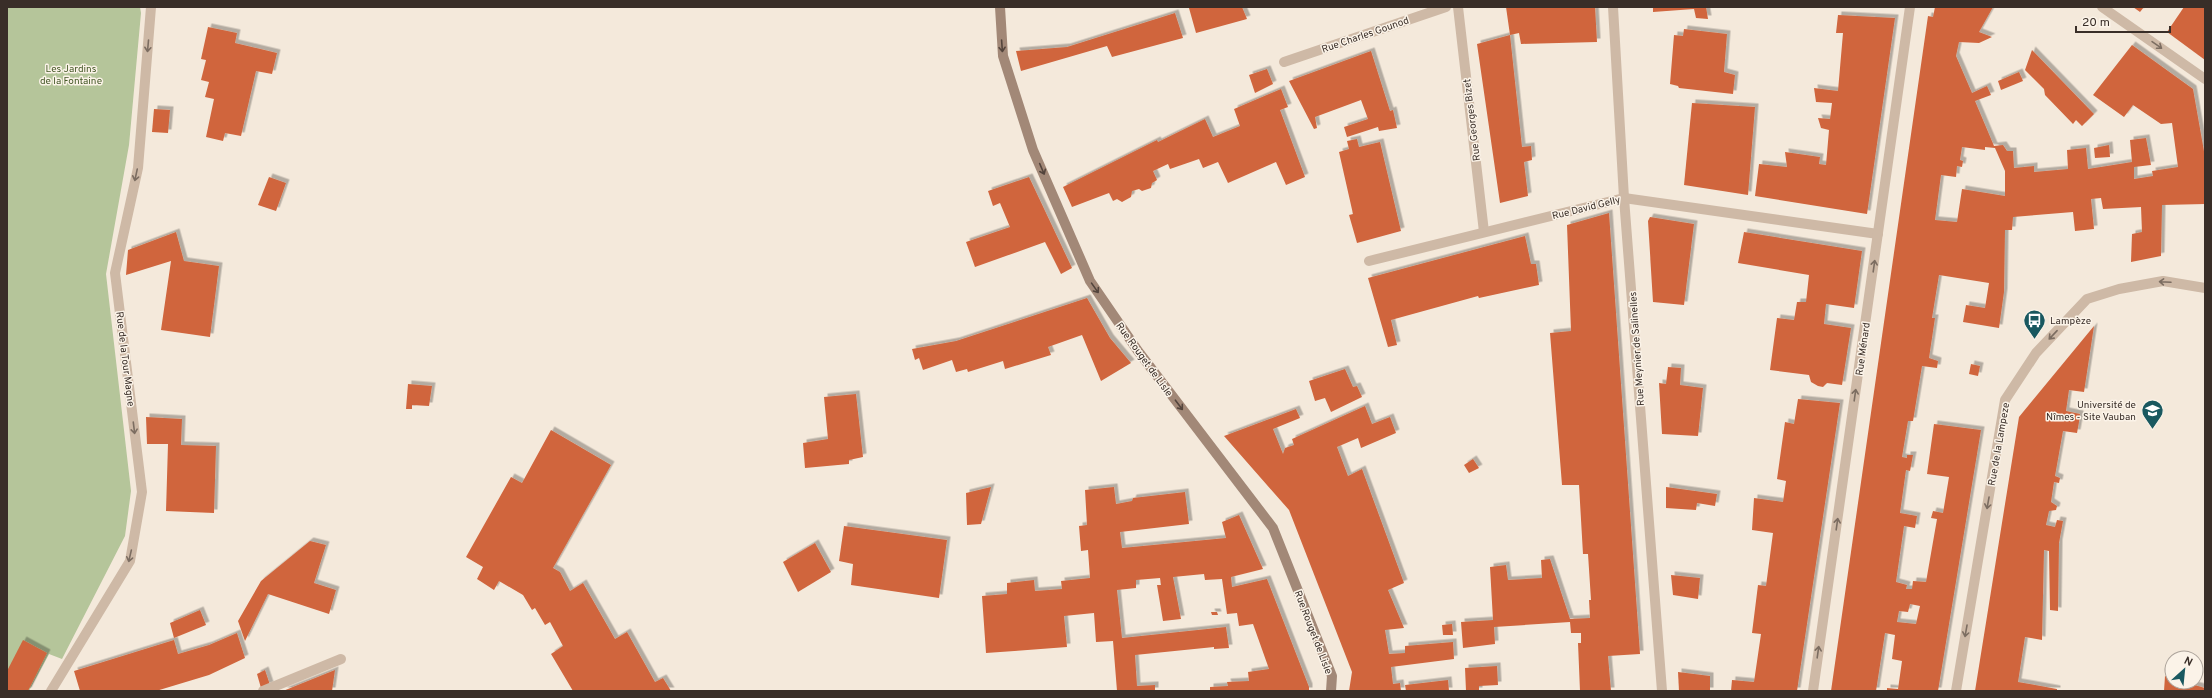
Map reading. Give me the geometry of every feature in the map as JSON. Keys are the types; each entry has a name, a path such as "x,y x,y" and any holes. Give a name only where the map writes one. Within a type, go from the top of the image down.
{"street":[{"name":"Rue de la Tour Magne","path":"51,691 130,561 142,492 115,273 138,168 151,7"},
{"name":"Rue Rouget de Lisle","path":"1000,7 1003,56 1031,143 1090,281 1138,351 1272,528 1332,676 1331,691"},
{"name":"Rue Charles Gounod","path":"1284,62 1446,7"},
{"name":"Rue Georges Bizet","path":"1458,7 1484,232"},
{"name":"Rue Meynier de Salinelles","path":"1613,7 1624,198 1662,691"},
{"name":"Rue Ménard","path":"1813,691 1910,7"},
{"path":"2102,7 2205,79"},
{"name":"Rue David Gelly","path":"1370,261 1624,198 1878,234"},
{"name":"Rue de la Lampeze","path":"1956,691 2005,400 2036,353 2087,299 2120,289 2163,281 2205,287"},
{"path":"263,691 342,659"}],"green space":[{"name":"Les Jardins de la Fontaine","path":"7,7 140,7 141,13 129,145 106,274 131,491 125,536 62,659 49,654 29,691 7,691"}],"building":[{"path":"1242,7 1247,19 1196,33 1189,8"},
{"path":"1506,7 1595,7 1597,42 1521,44 1519,33 1510,35"},
{"path":"1653,7 1706,7 1708,19 1696,18 1694,9 1653,12"},
{"path":"1935,7 1993,7 1979,32 1992,37 1979,43 1959,42 1956,56 1972,93 1987,86 1991,95 1975,101 1994,146 2003,145 2007,151 2013,151 2014,168 2034,166 2034,172 2068,169 2067,150 2086,148 2088,169 2132,162 2130,140 2146,138 2151,165 2134,167 2134,179 2153,176 2152,171 2178,167 2172,123 2161,124 2133,105 2124,117 2093,95 2132,45 2193,89 2205,157 2205,204 2162,205 2161,256 2131,262 2132,234 2142,232 2141,207 2103,209 2101,198 2091,199 2094,229 2075,231 2073,212 2013,217 2012,230 2005,230 2004,292 1999,328 1963,322 1966,305 1985,308 1989,283 1939,275 1932,318 1935,318 1929,358 1938,361 1937,368 1922,366 1913,421 1908,421 1902,457 1907,458 1907,455 1913,455 1910,471 1906,470 1900,513 1917,516 1915,528 1904,526 1896,582 1907,585 1906,589 1912,589 1913,581 1926,582 1937,519 1931,518 1933,511 1943,513 1949,477 1927,474 1934,424 1981,430 1938,691 1887,691 1887,688 1898,689 1902,661 1892,659 1895,635 1885,633 1876,691 1831,691 1928,16 1933,17","holes":["1962,147 1985,150 1985,147 1995,148 2005,171 2005,196 1962,189 1957,222 1935,220 1941,175 1956,177 1957,166 1962,167 1963,161 1960,160","1910,604 1920,606 1916,624 1897,622 1899,611 1908,612"]},
{"path":"2133,7 2144,7 2140,12"},
{"path":"2184,7 2205,7 2205,60 2167,32"},
{"path":"1175,13 1183,38 1112,57 1107,46 1021,71 1016,51 1067,47"},
{"path":"1838,15 1895,18 1867,214 1755,196 1759,164 1787,167 1785,152 1820,157 1819,164 1826,165 1829,130 1821,128 1818,118 1830,119 1832,103 1816,102 1814,88 1838,91 1843,33 1836,33"},
{"path":"208,27 237,33 235,43 277,53 272,74 256,71 241,136 225,133 223,141 206,137 214,99 205,97 209,82 201,80 206,60 201,59"},
{"path":"1684,29 1727,34 1724,72 1735,75 1733,94 1679,88 1678,86 1670,84 1674,35 1683,36"},
{"path":"1510,35 1522,147 1531,146 1532,160 1524,162 1528,196 1500,203 1477,44"},
{"path":"2032,50 2094,114 2082,126 2076,120 2073,124 2045,95 2044,89 2025,70"},
{"path":"1371,51 1390,111 1393,110 1397,128 1379,131 1378,127 1347,137 1344,127 1368,119 1361,100 1315,117 1317,128 1314,129 1289,81"},
{"path":"1267,69 1273,84 1255,93 1249,75"},
{"path":"2019,72 2023,81 2001,90 1998,81"},
{"path":"1281,89 1288,107 1280,110 1305,177 1286,185 1276,162 1228,183 1218,162 1203,168 1199,159 1170,169 1168,164 1153,171 1157,180 1152,183 1151,188 1142,191 1139,189 1132,191 1131,197 1122,202 1117,199 1113,201 1109,193 1072,207 1063,187 1157,140 1158,142 1205,119 1213,137 1240,126 1234,109"},
{"path":"1692,103 1755,107 1748,195 1684,185"},
{"path":"154,109 170,110 168,133 152,132"},
{"path":"1357,139 1359,147 1380,142 1401,231 1357,243 1349,215 1353,214 1339,152 1349,149 1347,141"},
{"path":"2109,145 2110,157 2095,158 2094,148"},
{"path":"269,177 286,183 276,211 258,205"},
{"path":"1029,177 1072,268 1061,274 1045,242 975,267 966,242 1010,227 1000,203 993,206 988,191"},
{"path":"1609,213 1640,654 1608,656 1611,691 1580,691 1578,643 1581,643 1581,633 1571,633 1570,622 1494,627 1495,644 1463,648 1461,622 1493,620 1490,567 1506,565 1508,580 1542,578 1541,560 1550,559 1570,619 1590,618 1589,600 1591,600 1588,554 1583,554 1579,485 1562,485 1550,333 1571,331 1567,225"},
{"path":"1650,217 1694,224 1684,305 1653,302 1648,221"},
{"path":"176,232 184,261 219,266 210,337 161,330 171,261 126,275 128,250"},
{"path":"1744,232 1862,251 1854,308 1826,304 1824,324 1851,328 1842,385 1827,383 1823,387 1818,386 1811,382 1809,375 1770,370 1777,318 1794,320 1797,302 1806,302 1809,275 1738,263"},
{"path":"1525,236 1531,264 1536,264 1539,285 1479,298 1478,296 1391,320 1397,345 1388,347 1368,278"},
{"path":"1087,298 1110,338 1131,363 1101,381 1082,335 1048,347 1051,355 1005,369 1003,361 968,372 967,369 956,372 952,360 923,370 919,358 915,360 912,349 956,341"},
{"path":"2094,326 2084,392 2069,390 2066,411 2080,414 2079,422 2077,433 2063,431 2055,476 2060,478 2059,483 2054,482 2051,502 2057,506 2056,510 2049,511 2046,525 2055,527 2057,520 2063,521 2059,543 2058,611 2050,610 2049,551 2044,550 2042,640 2025,637 2018,682 2057,689 2057,691 1975,691 2019,417"},
{"path":"1971,364 1980,366 1978,376 1969,374"},
{"path":"1668,367 1681,368 1680,385 1703,388 1698,436 1662,434 1659,383 1666,384"},
{"path":"1345,369 1353,387 1357,386 1362,397 1331,412 1325,398 1315,401 1309,381"},
{"path":"408,384 432,386 429,406 412,405 412,409 406,409"},
{"path":"856,394 863,457 849,460 849,464 805,468 803,443 828,439 824,397"},
{"path":"1798,399 1840,403 1797,691 1731,691 1732,680 1754,682 1761,634 1752,633 1758,585 1766,586 1773,533 1752,530 1754,498 1783,502 1786,481 1777,479 1785,422 1794,424"},
{"path":"1365,406 1372,424 1390,417 1396,433 1361,448 1358,438 1337,447 1348,476 1362,469 1404,583 1388,590 1404,628 1385,630 1389,654 1405,653 1405,646 1453,642 1454,659 1391,667 1393,684 1400,683 1401,691 1349,691 1352,672 1289,510 1224,436 1296,409 1300,418 1273,429 1283,454 1285,448 1294,445 1292,439"},
{"path":"146,417 182,419 181,445 216,446 214,513 166,511 168,444 147,444"},
{"path":"551,430 611,465 553,568 560,572 570,591 583,583 615,639 627,632 655,682 663,678 671,691 573,691 551,654 563,646 550,622 545,625 535,608 532,610 523,595 499,581 494,590 477,579 483,567 466,557 511,477 522,483"},
{"path":"1473,459 1479,468 1469,473 1464,465"},
{"path":"991,487 981,524 967,525 966,493"},
{"path":"1114,487 1116,504 1132,501 1133,498 1185,492 1189,524 1120,532 1122,548 1226,538 1222,522 1239,515 1263,569 1231,577 1232,587 1267,579 1309,687 1309,691 1210,691 1210,687 1228,686 1227,682 1249,681 1248,672 1269,669 1253,624 1239,626 1237,613 1227,614 1222,579 1205,580 1204,574 1173,577 1181,619 1163,621 1157,585 1161,585 1160,578 1136,580 1136,588 1117,590 1122,638 1226,627 1229,648 1214,649 1214,647 1135,655 1137,686 1155,685 1155,691 1117,691 1113,641 1096,642 1094,613 1064,616 1067,647 986,653 982,596 1007,594 1007,583 1034,580 1035,591 1062,589 1061,581 1090,578 1088,550 1081,551 1079,526 1087,525 1085,490"},
{"path":"1666,487 1717,494 1715,506 1697,503 1696,510 1666,508"},
{"path":"844,526 947,540 939,598 851,585 853,564 839,561"},
{"path":"310,541 326,545 314,583 336,590 329,614 268,594 245,641 238,621 261,581"},
{"path":"815,543 831,572 798,592 783,562"},
{"path":"1671,575 1700,578 1698,599 1673,595"},
{"path":"200,610 206,625 174,638 170,623"},
{"path":"1211,612 1217,612 1218,615 1212,615"},
{"path":"1452,624 1453,635 1443,635 1442,625"},
{"path":"237,633 245,658 209,675 156,691 80,691 74,671 174,640 178,654 209,645"},
{"path":"23,640 47,653 28,691 7,691 7,671"},
{"path":"1497,666 1498,685 1479,686 1479,691 1466,691 1465,668"},
{"path":"265,670 270,685 261,688 257,674"},
{"path":"335,670 332,691 283,691"},
{"path":"1678,672 1710,676 1710,691 1679,691"},
{"path":"1448,680 1449,691 1406,691 1405,685"},
{"path":"2205,688 2205,691 2164,691 2204,690"}],"place":[{"name":"Lampèze","path":"2034,340"},
{"name":"Université de Nîmes - Site Vauban","path":"2152,430"}]}
